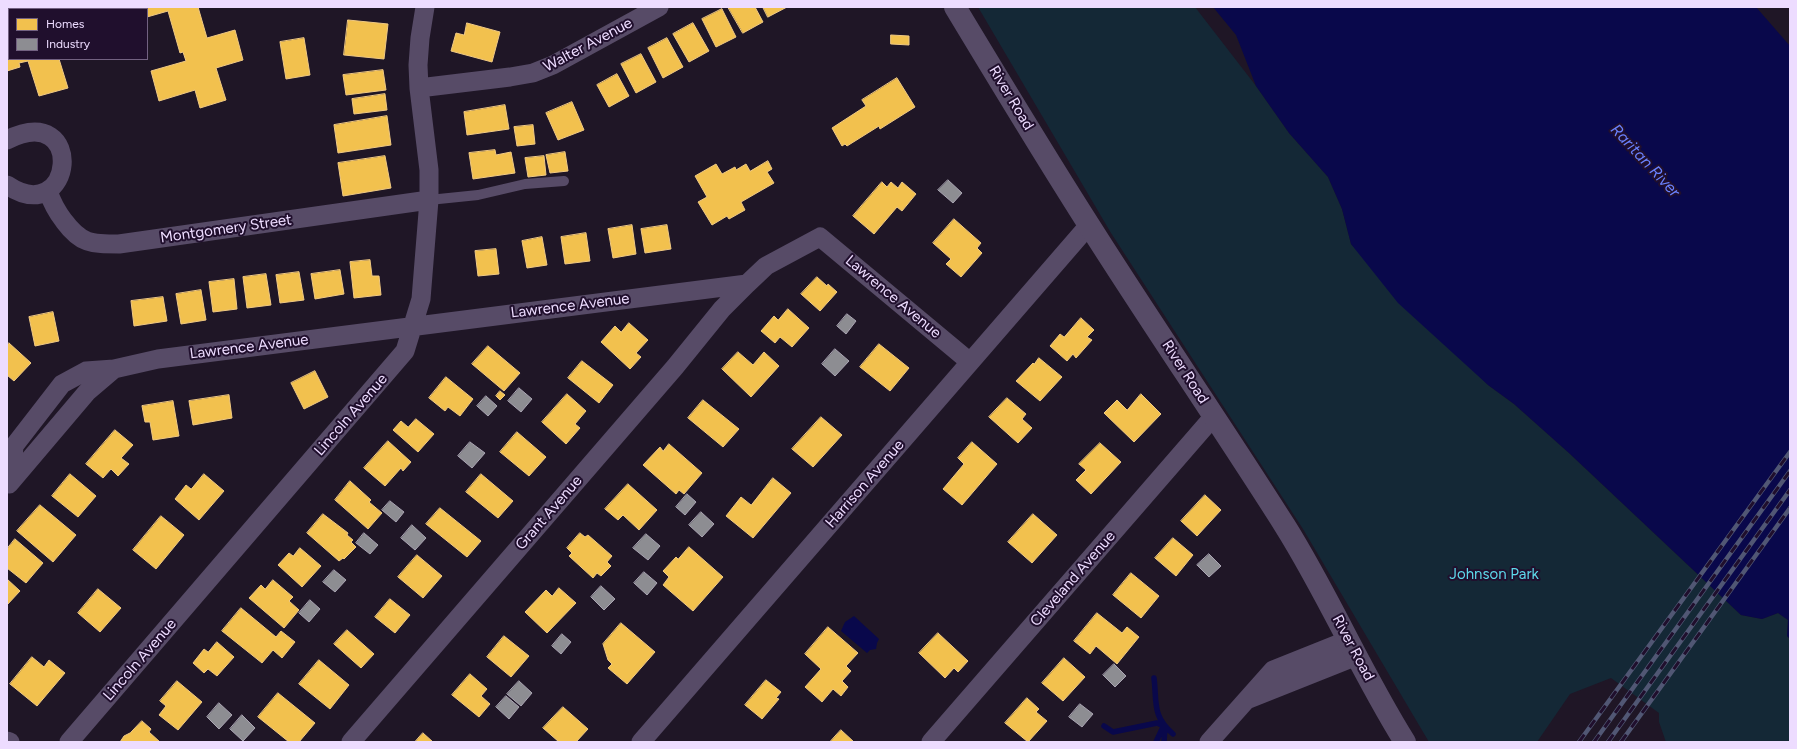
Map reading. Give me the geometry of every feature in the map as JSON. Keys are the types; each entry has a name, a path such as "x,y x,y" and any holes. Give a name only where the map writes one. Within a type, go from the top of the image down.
{"street":[{"name":"Lincoln Avenue","path":"69,742 406,351 421,299 429,200 429,170 419,88 420,38 425,7"},
{"name":"Walter Avenue","path":"419,88 532,73 554,65 658,7"},
{"name":"River Road","path":"955,7 1089,226 1286,527 1326,597 1390,718 1405,742"},
{"path":"7,140 28,132 41,132 51,137 58,146 62,157 63,169 53,187 48,191 28,195 17,192 7,185"},
{"name":"Montgomery Street","path":"48,191 56,210 74,234 86,241 101,244 119,244 429,200"},
{"name":"Harrison Avenue","path":"641,742 1089,226"},
{"name":"Lawrence Avenue","path":"9,484 14,446 62,384 86,371 114,369 158,359 747,284 766,266 820,237 970,362"},
{"name":"Grant Avenue","path":"350,742 670,373 722,309 747,284"},
{"name":"Cleveland Avenue","path":"931,742 1214,416"},
{"path":"1210,742 1244,701 1273,670 1352,648"}],"lane":[{"path":"429,200 478,195 525,184 564,181"}],"green space":[{"name":"Johnson Park","path":"978,7 1195,7 1256,86 1289,133 1328,177 1342,209 1351,244 1488,385 1514,404 1569,453 1741,615 1762,619 1778,613 1788,620 1787,636 1790,639 1790,742 1666,742 1659,722 1659,713 1611,678 1570,694 1537,742 1429,742 1303,529 1111,233"}],"water":[{"name":"Raritan River","path":"1213,7 1756,7 1790,46 1790,639 1787,636 1788,620 1778,613 1762,619 1741,615 1569,453 1514,404 1488,385 1398,303 1351,244 1342,209 1328,177 1289,133 1256,86 1236,35"},
{"path":"854,616 879,639 876,649 870,650 867,653 841,631 845,622"}],"building: Homes":[{"path":"13,7 28,7 28,8 10,8"},
{"path":"198,7 207,38 235,30 243,60 216,68 226,100 200,108 195,90 159,101 151,71 186,61 183,52 180,53 168,11 148,17 148,8 138,8"},
{"path":"728,7 755,7 763,22 743,33"},
{"path":"763,7 787,7 768,17"},
{"path":"7,9 8,60 59,60 68,88 39,96 28,61 19,63 20,67 7,71"},
{"path":"722,9 736,37 716,47 702,19"},
{"path":"348,20 388,24 384,59 344,55"},
{"path":"467,23 500,32 492,62 451,51 456,33 464,35"},
{"path":"693,23 709,51 689,62 673,34"},
{"path":"891,35 909,36 909,45 891,44"},
{"path":"304,38 310,75 286,79 280,42"},
{"path":"667,38 683,67 663,78 648,48"},
{"path":"641,54 656,82 636,93 621,64"},
{"path":"383,70 386,90 346,95 343,75"},
{"path":"617,74 629,96 609,107 597,85"},
{"path":"897,78 915,107 880,129 879,126 847,146 845,144 842,146 832,128 866,106 862,100"},
{"path":"385,94 387,110 354,114 352,99"},
{"path":"572,102 584,130 558,140 546,113"},
{"path":"505,105 509,129 467,135 464,112"},
{"path":"387,116 391,145 338,153 334,125"},
{"path":"533,125 535,144 517,146 514,127"},
{"path":"495,150 496,155 511,152 515,173 473,179 469,153"},
{"path":"565,152 568,171 550,173 546,155"},
{"path":"385,156 391,188 343,196 338,163"},
{"path":"544,156 546,175 528,177 525,158"},
{"path":"768,161 772,169 767,172 774,183 741,202 745,210 729,219 727,216 712,225 698,202 707,197 695,176 716,164 722,174 735,167 736,170 746,164 750,171"},
{"path":"882,182 887,187 891,182 898,188 902,182 916,194 902,211 897,207 874,234 853,216"},
{"path":"954,219 981,243 977,248 982,253 961,277 946,264 951,259 933,243"},
{"path":"632,225 636,254 613,258 608,229"},
{"path":"667,225 671,249 645,253 641,229"},
{"path":"586,233 590,261 565,264 561,237"},
{"path":"542,237 547,265 527,268 522,241"},
{"path":"496,249 499,274 478,276 475,251"},
{"path":"370,260 372,276 379,276 381,295 354,298 350,262"},
{"path":"340,270 344,294 315,299 311,274"},
{"path":"299,272 304,300 280,303 276,275"},
{"path":"266,274 271,305 247,308 243,277"},
{"path":"817,277 837,292 820,311 801,294"},
{"path":"234,279 237,309 213,312 209,282"},
{"path":"201,290 206,320 181,324 176,294"},
{"path":"163,297 167,321 134,326 131,301"},
{"path":"788,309 809,328 792,347 780,337 775,343 761,331 774,316 778,320"},
{"path":"53,312 59,341 35,346 29,317"},
{"path":"1081,318 1094,330 1087,337 1092,340 1076,358 1073,354 1067,361 1050,346 1060,334 1064,337"},
{"path":"629,323 648,340 636,353 641,357 630,369 601,342 615,326 621,332"},
{"path":"9,343 31,363 14,381 7,375 7,345"},
{"path":"879,344 909,368 890,391 860,367"},
{"path":"488,346 520,373 504,391 472,364"},
{"path":"738,352 753,365 764,352 779,366 751,397 722,369"},
{"path":"1039,358 1062,377 1040,401 1016,381"},
{"path":"582,361 613,385 599,403 568,378"},
{"path":"315,371 328,397 304,409 291,383"},
{"path":"446,377 473,399 460,416 448,407 445,411 429,398"},
{"path":"500,391 505,395 500,400 496,396"},
{"path":"567,394 586,411 575,424 580,428 566,444 542,422"},
{"path":"1141,394 1161,414 1134,442 1104,413 1117,400 1127,410"},
{"path":"229,395 232,418 193,425 189,401"},
{"path":"1007,398 1026,414 1022,419 1032,428 1018,443 989,417"},
{"path":"703,400 739,429 723,447 688,418"},
{"path":"173,401 179,436 153,440 150,422 145,422 142,406"},
{"path":"821,417 842,435 813,467 792,449"},
{"path":"416,419 434,434 418,452 393,430 401,421 408,427"},
{"path":"115,430 133,445 121,458 129,464 118,476 111,469 103,478 86,464"},
{"path":"517,432 546,457 529,476 500,452"},
{"path":"388,441 411,462 403,471 401,468 385,486 364,468"},
{"path":"972,442 997,464 962,505 943,489 964,464 958,458"},
{"path":"1100,443 1121,462 1091,494 1076,480 1086,470 1079,464"},
{"path":"669,444 702,473 684,494 679,490 676,494 643,465 660,447 663,451"},
{"path":"70,474 96,496 78,517 52,496"},
{"path":"204,474 224,491 199,520 175,499 186,485 191,489"},
{"path":"481,474 513,501 498,518 466,492"},
{"path":"773,478 791,493 753,538 726,516 741,497 751,505"},
{"path":"350,481 371,500 369,502 382,513 368,529 335,500"},
{"path":"628,484 657,510 639,530 623,515 618,520 605,509"},
{"path":"1205,495 1221,510 1197,536 1181,521"},
{"path":"40,505 76,535 53,562 17,531"},
{"path":"440,508 481,541 467,557 426,524"},
{"path":"323,514 348,533 347,535 353,540 351,542 356,547 344,559 343,558 339,561 307,533"},
{"path":"1033,514 1057,535 1032,563 1008,542"},
{"path":"161,516 184,535 156,569 133,550"},
{"path":"580,533 585,537 588,535 612,556 607,562 611,566 601,576 597,573 593,578 569,556 572,553 567,548"},
{"path":"1173,538 1193,555 1176,576 1155,558"},
{"path":"15,539 43,563 26,583 7,568 7,549"},
{"path":"689,547 723,577 693,611 663,585 669,577 663,571 676,557 678,559"},
{"path":"300,548 321,566 302,587 278,565 289,553 293,556"},
{"path":"417,555 442,576 423,598 398,577"},
{"path":"1131,573 1159,596 1141,618 1113,595"},
{"path":"7,579 20,591 7,605"},
{"path":"273,580 293,597 289,601 299,610 284,628 249,598 261,585 265,589"},
{"path":"559,588 576,603 547,633 525,612 546,590 552,596"},
{"path":"98,589 121,608 100,632 78,613"},
{"path":"390,599 410,615 395,633 375,617"},
{"path":"241,608 276,637 281,631 295,642 282,658 273,650 262,663 222,631"},
{"path":"1097,613 1122,633 1127,627 1139,637 1117,664 1096,646 1090,654 1074,641"},
{"path":"621,623 655,652 627,684 608,668 612,664 608,660 603,644"},
{"path":"828,627 858,653 846,666 851,671 842,681 848,687 841,696 833,689 822,702 805,687 821,669 805,654"},
{"path":"347,630 374,654 361,668 334,644"},
{"path":"938,633 968,661 958,672 954,668 945,678 919,653"},
{"path":"504,636 529,656 511,677 487,657"},
{"path":"217,642 234,657 217,676 208,669 204,673 193,663 204,649 208,652"},
{"path":"32,657 44,667 49,660 65,673 37,706 10,684"},
{"path":"1064,658 1085,677 1063,701 1042,683"},
{"path":"319,660 349,685 330,709 299,684"},
{"path":"470,674 487,689 481,696 490,704 479,717 452,695"},
{"path":"766,680 781,692 776,698 779,699 762,719 745,705"},
{"path":"177,681 202,702 178,730 159,715 166,706 160,701"},
{"path":"278,693 315,723 299,742 289,742 258,717"},
{"path":"1027,698 1039,709 1036,712 1047,721 1028,742 1005,723"},
{"path":"563,707 588,729 576,742 559,742 543,728"},
{"path":"142,721 151,729 149,732 160,742 120,742 124,736 130,733"},
{"path":"841,730 854,742 830,742"},
{"path":"423,733 433,742 415,742"}],"building: Industry":[{"path":"948,180 962,193 953,203 938,190"},
{"path":"847,314 856,321 846,334 837,326"},
{"path":"835,349 849,361 835,376 822,364"},
{"path":"519,388 532,399 521,412 508,401"},
{"path":"486,396 497,406 488,416 477,406"},
{"path":"470,442 485,453 472,468 458,456"},
{"path":"687,494 696,502 685,515 676,507"},
{"path":"390,501 404,512 396,522 382,510"},
{"path":"701,512 714,524 702,537 689,525"},
{"path":"412,525 426,538 415,550 401,538"},
{"path":"364,533 378,545 370,554 356,543"},
{"path":"646,534 660,546 648,560 633,548"},
{"path":"1209,554 1221,566 1209,577 1197,565"},
{"path":"334,570 346,580 335,592 323,582"},
{"path":"644,572 657,583 647,595 634,583"},
{"path":"601,586 615,599 604,610 591,597"},
{"path":"310,600 320,609 309,622 299,613"},
{"path":"562,634 571,642 561,654 552,646"},
{"path":"1114,664 1126,676 1115,687 1103,675"},
{"path":"519,681 532,693 521,706 507,694"},
{"path":"506,696 519,707 509,719 496,707"},
{"path":"219,703 232,715 219,729 207,717"},
{"path":"1080,704 1093,714 1082,727 1069,717"},
{"path":"242,715 255,728 243,741 230,729"}],"waterway":[{"path":"1154,678 1156,702 1159,715 1166,727 1173,734"},
{"path":"1104,726 1113,732 1157,723 1164,726"},
{"path":"1156,742 1163,727 1165,728 1164,742"}],"railway":[{"path":"1579,742 1790,452"},
{"path":"1594,742 1790,471"},
{"path":"1608,742 1790,490"},
{"path":"1621,742 1790,508"}]}
